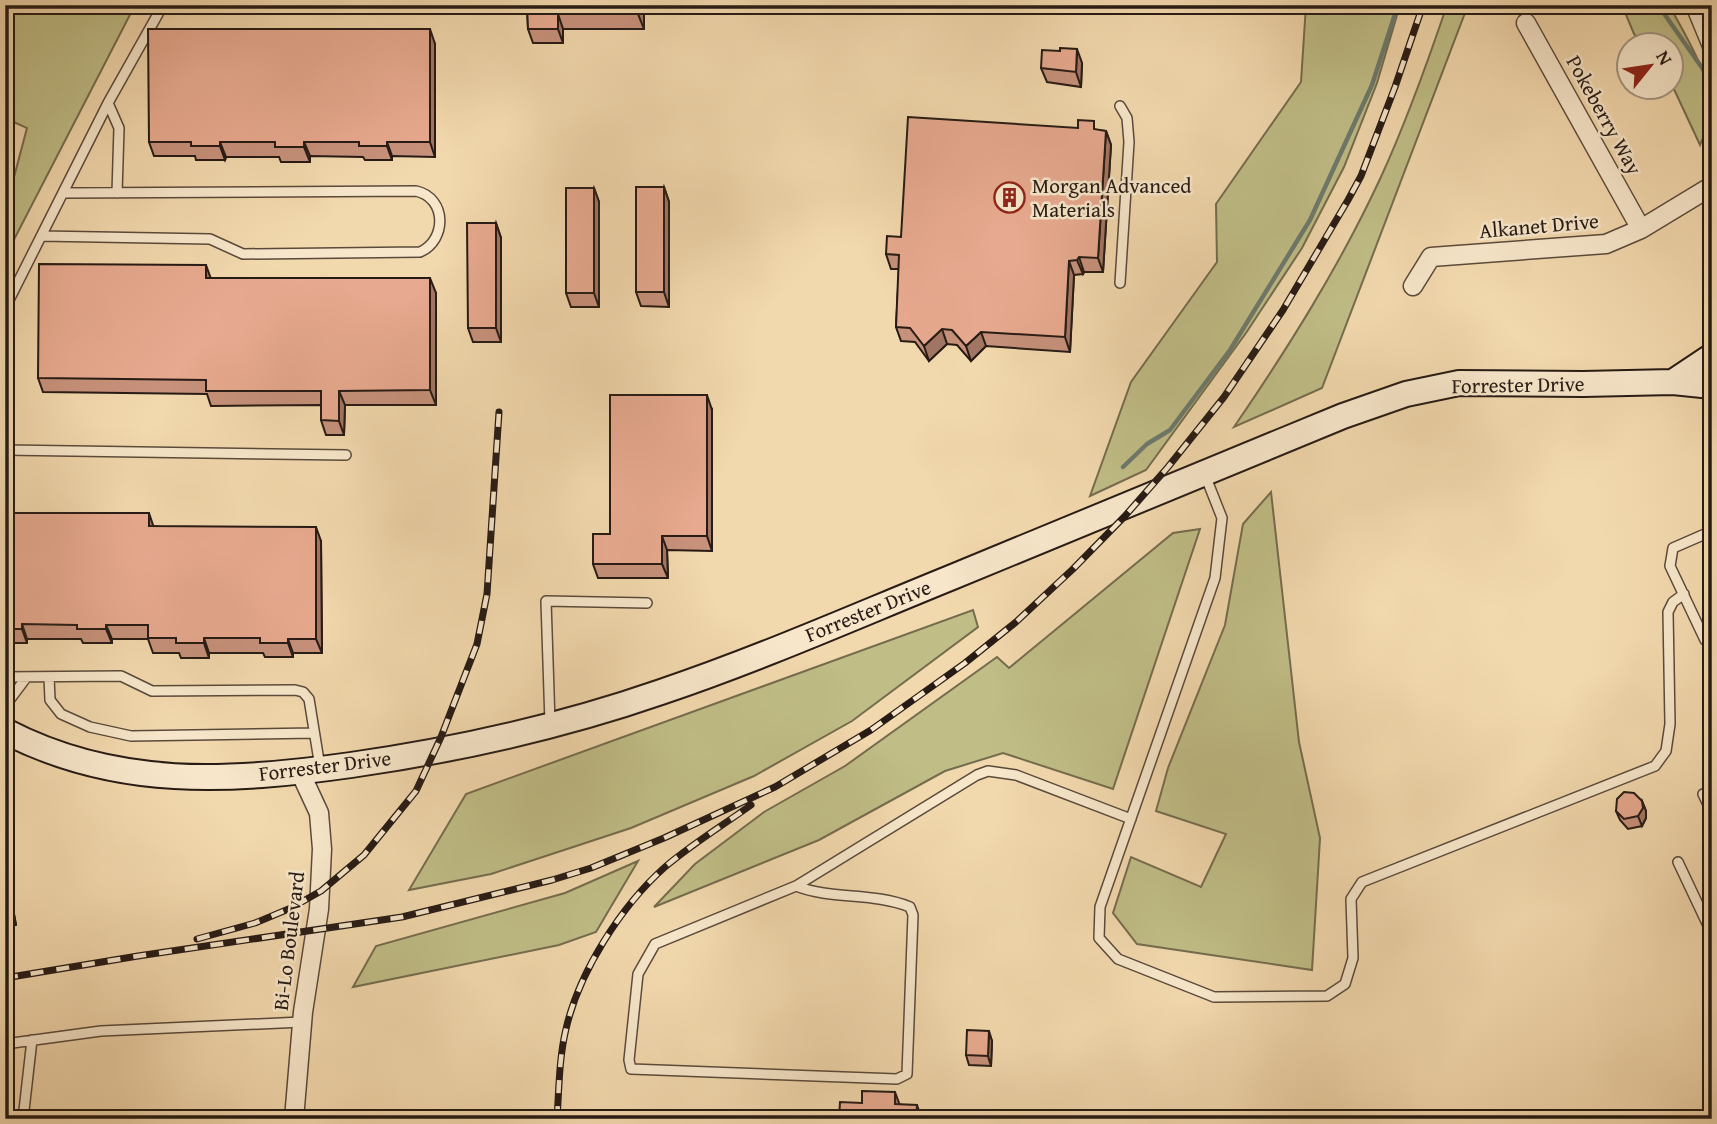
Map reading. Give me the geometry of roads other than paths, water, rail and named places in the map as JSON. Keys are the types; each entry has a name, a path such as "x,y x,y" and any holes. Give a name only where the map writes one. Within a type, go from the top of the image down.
{"street":[{"path":"1695,5 1712,46"},
{"name":"Pokeberry Way","path":"1527,23 1641,229"},
{"name":"Alkanet Drive","path":"1413,286 1431,257 1606,244 1641,229 1712,186"},
{"path":"1673,382 1712,356"},
{"name":"Forrester Drive","path":"5,731 77,761 124,772 175,778 310,771 516,735 659,693 769,652 1356,411 1421,390 1459,383 1673,382 1712,386"},
{"name":"Bi-Lo Boulevard","path":"295,1119 302,1022 319,909 322,849 319,813 310,771"}],"lane":[{"path":"5,309 108,103 163,5"},
{"path":"108,103 119,128 117,193"},
{"path":"1119,283 1129,142 1127,118 1120,106"},
{"path":"41,236 210,239 243,254 420,252 433,243 439,233 438,207 426,193 416,191 63,193"},
{"path":"5,450 346,455"},
{"path":"1205,473 1222,518 1215,578 1100,907 1099,938 1118,959 1214,997 1327,996 1345,984 1353,958 1351,899 1362,882 1655,766 1666,751 1670,724 1668,612 1673,601 1684,594"},
{"path":"1712,531 1673,548 1670,566 1705,640 1712,636"},
{"path":"550,725 546,601 647,603"},
{"path":"5,677 121,676 152,691 303,692 309,699 314,733 310,771"},
{"path":"49,677 50,701 61,714 90,727 131,736 314,733"},
{"path":"5,706 26,678"},
{"path":"796,886 815,893 896,901 910,906 913,915 907,1074 897,1079 631,1069 629,1060 638,974 656,944 796,886 958,786 988,771 1016,775 1130,819"},
{"path":"1703,794 1712,813"},
{"path":"1678,862 1712,934"},
{"path":"5,1044 101,1031 302,1022"},
{"path":"23,1119 32,1040"}],"waterway":[{"path":"1123,467 1147,444 1170,430 1230,350 1310,220 1372,85 1398,5"},
{"path":"1658,5 1712,82"}],"railway":[{"path":"5,978 402,917 552,880 591,868 664,838 775,787 871,730 965,663 1016,622 1073,569 1125,516 1224,397 1283,310 1361,176 1423,5"},
{"path":"197,939 255,923 291,908 321,891 364,855 416,791 441,737 477,644 487,594 499,412"},
{"path":"557,1119 566,1029 581,985 604,941 633,901 665,867 751,805"}],"place":[{"name":"Morgan Advanced Materials","path":"1009,198"}]}
